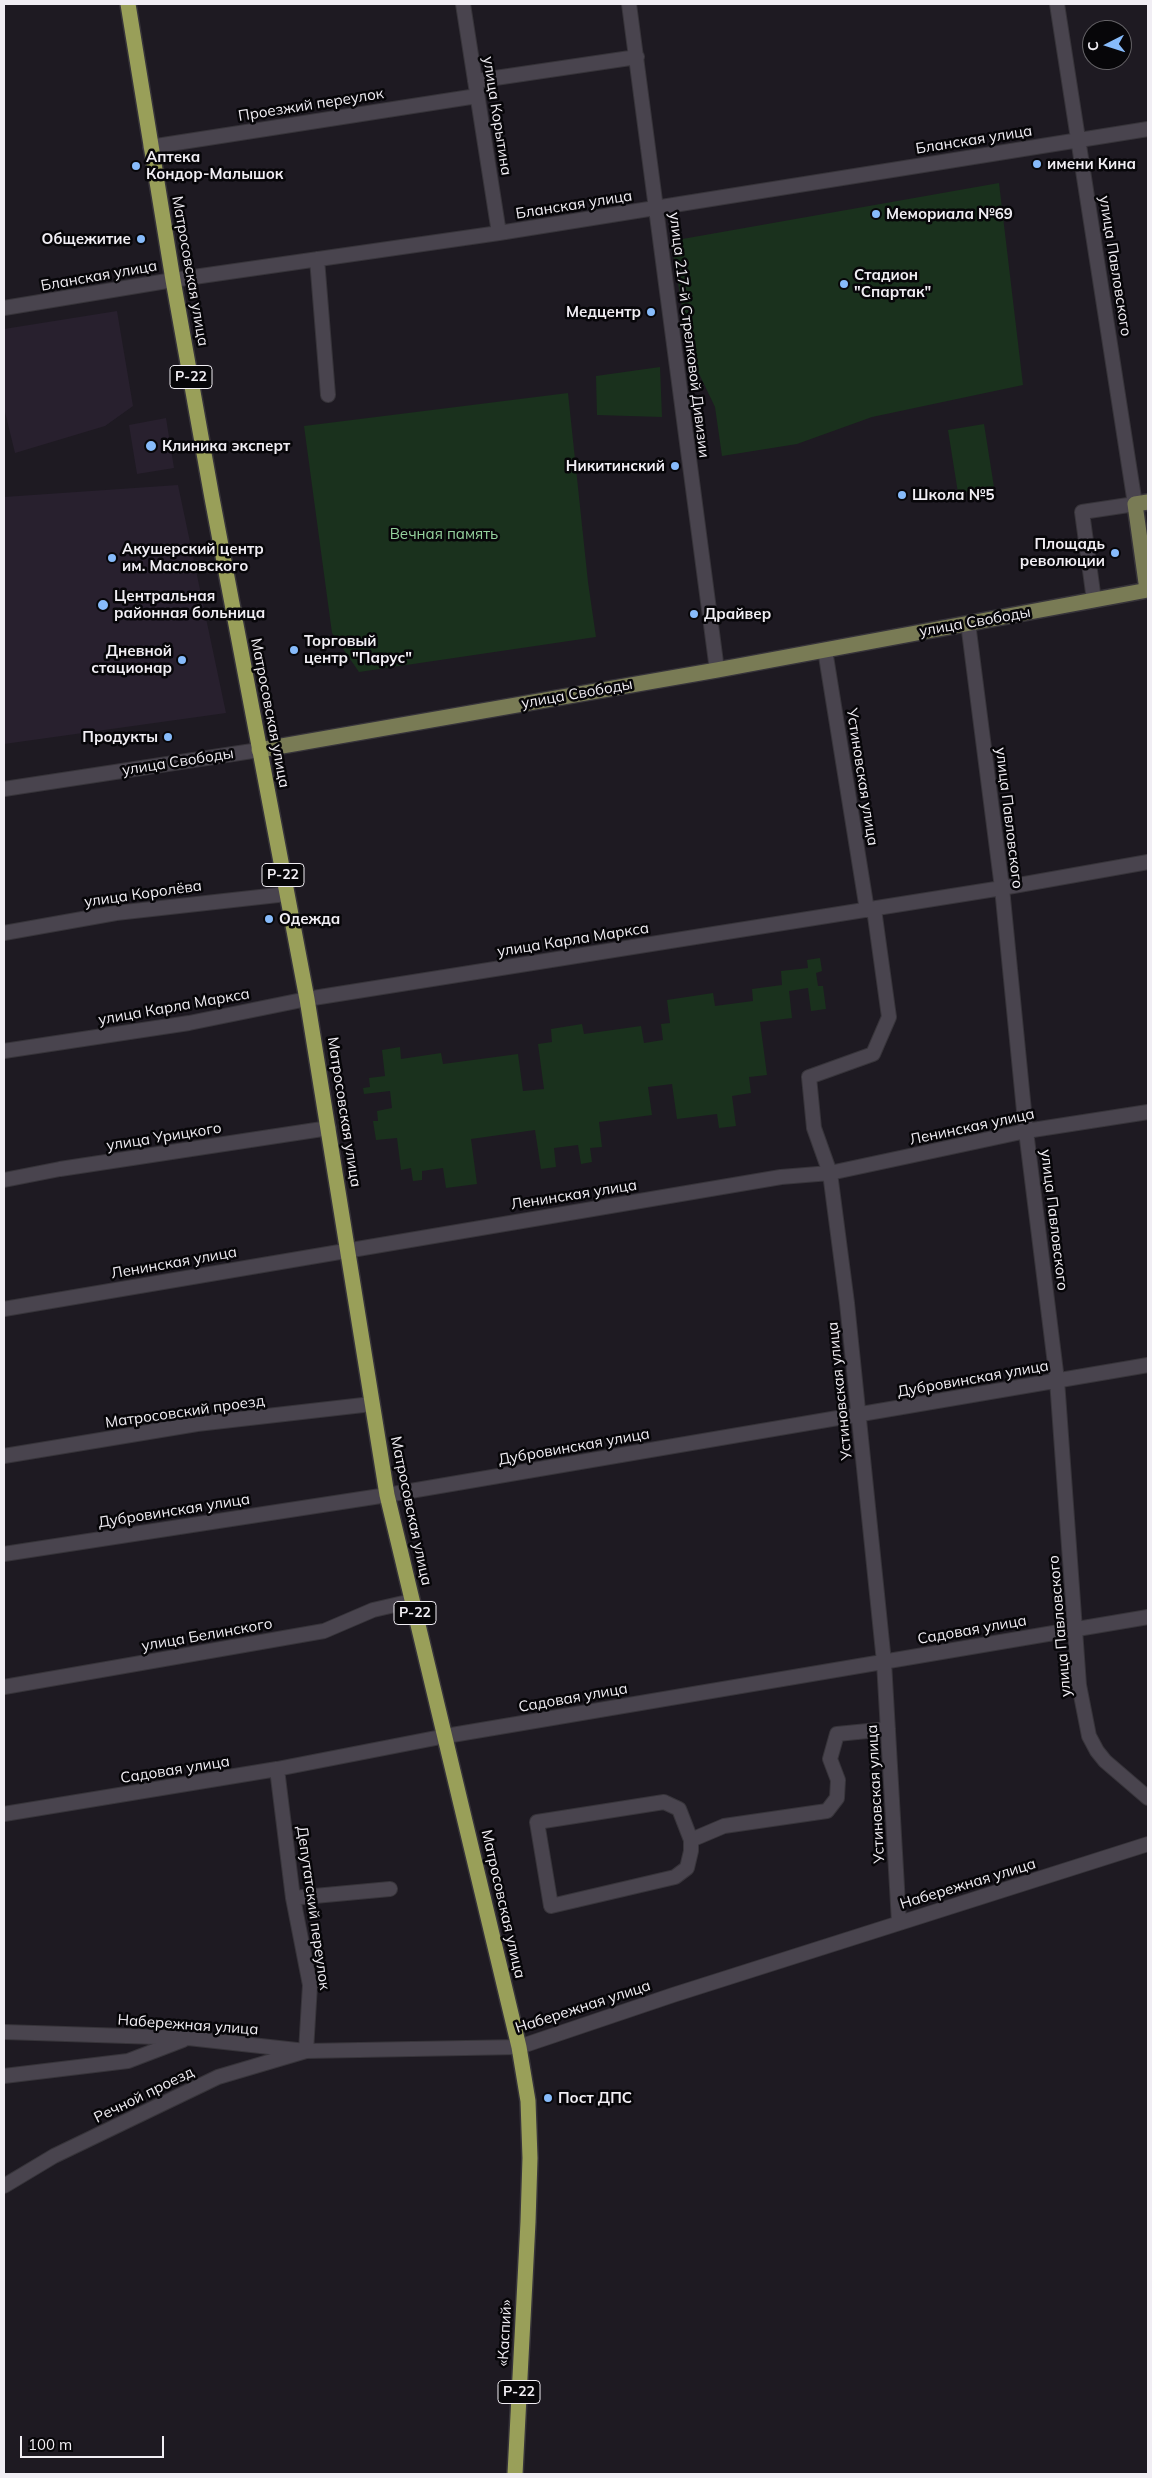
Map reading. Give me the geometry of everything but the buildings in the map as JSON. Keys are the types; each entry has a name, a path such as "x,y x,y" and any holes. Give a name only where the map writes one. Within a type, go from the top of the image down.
{"highway":[{"name":"Матросовская улица","path":"128,4 173,280 259,750 307,999 387,1494 519,2047 528,2101 530,2158 528,2222"},
{"name":"«Каспий»","path":"515,2474 528,2222"}],"main road":[{"path":"1142,503 1147,590"},
{"name":"улица Свободы","path":"259,750 717,670 1147,590"}],"street":[{"name":"улица Корытина","path":"463,4 499,233"},
{"name":"улица 217-й Стрелковой Дивизии","path":"629,4 717,670"},
{"name":"улица Павловского","path":"1057,4 1142,503"},
{"path":"475,81 637,56"},
{"name":"Проезжий переулок","path":"150,147 477,96"},
{"name":"Бланская улица","path":"4,308 173,280 499,233 1148,129"},
{"path":"317,259 328,395"},
{"path":"1094,600 1082,512 1142,503"},
{"name":"улица Павловского","path":"968,623 1002,888 1026,1132 1057,1380 1079,1685 1089,1736 1105,1762 1148,1798"},
{"name":"Устиновская улица","path":"825,650 889,1017 873,1054 809,1077 814,1128 830,1173 858,1416 884,1662 899,1922"},
{"name":"улица Свободы","path":"4,788 259,750"},
{"name":"улица Карла Маркса","path":"4,1051 189,1023 307,999 1002,888 1148,862"},
{"name":"улица Королёва","path":"4,933 116,913 287,894"},
{"name":"Ленинская улица","path":"4,1309 348,1249 781,1177 830,1173 1026,1132 1148,1112"},
{"name":"улица Урицкого","path":"4,1180 60,1169 329,1128"},
{"name":"Дубровинская улица","path":"4,1554 387,1494 858,1416 1148,1365"},
{"name":"Матросовский проезд","path":"4,1456 197,1424 372,1404"},
{"name":"улица Белинского","path":"4,1687 324,1631 373,1610 412,1602"},
{"name":"Садовая улица","path":"4,1814 277,1769 446,1736 1148,1617"},
{"path":"691,1840 724,1826 827,1811 837,1798 838,1780 830,1759 837,1734 888,1729"},
{"name":"Депутатский переулок","path":"277,1769 294,1898 310,1985 306,2051"},
{"path":"664,1802 679,1809 691,1840 692,1851 687,1868 675,1877 551,1906 537,1822 664,1802"},
{"name":"Набережная улица","path":"4,2032 188,2038 306,2051 519,2047 899,1922 1148,1844"},
{"path":"294,1898 390,1889"},
{"path":"4,2076 128,2061 188,2038"},
{"name":"Речной проезд","path":"4,2186 54,2156 218,2077 306,2051"}],"shaded area":[{"path":"117,311 133,406 105,426 15,453 4,408 4,329"},
{"name":"Клиника эксперт","path":"166,418 174,468 137,474 129,425"},
{"name":"Центральная районная больница","path":"178,485 226,713 4,744 4,497"}],"green space":[{"name":"Стадион \"Спартак\"","path":"999,183 1023,385 872,417 797,444 722,456 715,407 690,355 671,241"},
{"path":"660,367 662,417 597,415 596,376"},
{"name":"Вечная память","path":"568,393 588,582 596,637 359,672 332,633 304,426"},
{"path":"984,424 994,487 958,493 948,430"},
{"path":"820,958 822,971 816,973 818,986 823,986 826,1009 811,1011 808,988 789,991 792,1018 760,1022 767,1075 749,1077 751,1093 732,1096 736,1126 719,1128 717,1114 677,1119 672,1084 648,1087 652,1115 599,1122 602,1147 590,1148 592,1162 581,1164 578,1145 554,1148 556,1167 541,1169 535,1130 471,1139 477,1184 446,1188 443,1168 422,1171 422,1180 413,1181 411,1168 401,1170 397,1138 376,1140 373,1121 378,1121 377,1111 392,1108 390,1091 364,1094 363,1088 370,1087 369,1078 385,1076 382,1050 400,1047 401,1059 441,1053 443,1064 518,1054 523,1091 544,1089 538,1044 552,1042 551,1029 582,1024 584,1034 641,1026 644,1043 663,1040 661,1024 670,1023 667,1000 713,993 715,1006 753,1001 752,989 782,985 781,971 808,968 807,960"}],"place":[{"name":"имени Кина","path":"1037,164"},
{"name":"Аптека Кондор-Малышок","path":"136,166"},
{"name":"Мемориала №69","path":"876,214"},
{"name":"Общежитие","path":"141,239"},
{"name":"Стадион \"Спартак\"","path":"844,284"},
{"name":"Медцентр","path":"651,312"},
{"name":"Клиника эксперт","path":"151,446"},
{"name":"Никитинский","path":"675,466"},
{"name":"Школа №5","path":"902,495"},
{"name":"Площадь революции","path":"1115,553"},
{"name":"Акушерский центр им. Масловского","path":"112,558"},
{"name":"Центральная районная больница","path":"103,605"},
{"name":"Драйвер","path":"694,614"},
{"name":"Торговый центр \"Парус\"","path":"294,650"},
{"name":"Дневной стационар","path":"182,660"},
{"name":"Продукты","path":"168,737"},
{"name":"Одежда","path":"269,919"},
{"name":"Пост ДПС","path":"548,2098"}]}
